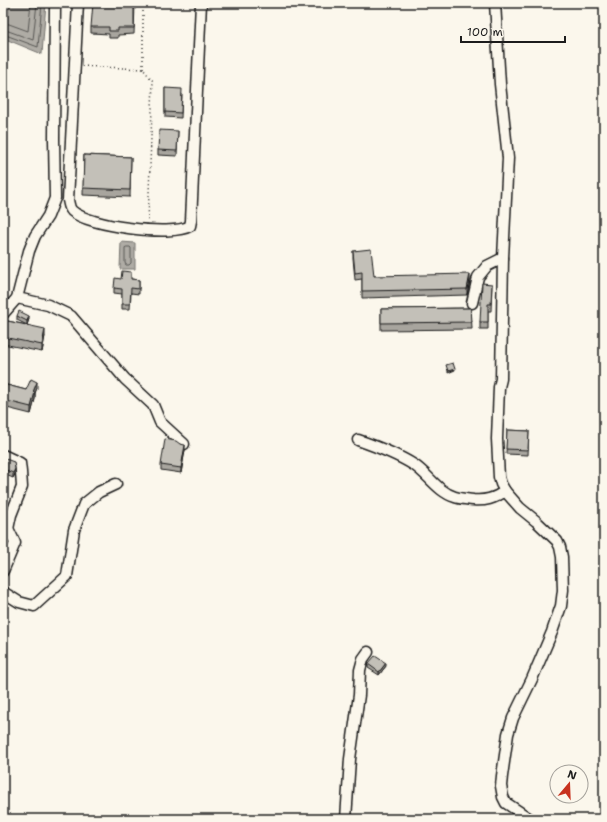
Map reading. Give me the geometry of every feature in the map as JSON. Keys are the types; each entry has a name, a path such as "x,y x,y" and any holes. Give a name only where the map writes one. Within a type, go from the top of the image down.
{"street":[{"path":"3,314 17,298 28,251 35,236 48,216 55,198 55,3"},
{"path":"78,3 68,200 70,208 73,212 86,218 113,226 181,230 191,224 201,3"},
{"path":"495,3 500,84 508,158 503,258 501,379 497,439 499,477 505,492 520,508 551,535 560,547 562,557 563,590 561,606 552,632 532,679 513,718 508,734 502,776 501,786 506,803 530,819"},
{"path":"472,303 478,277 487,266 503,258"},
{"path":"17,298 48,305 71,316 125,379 153,404 160,422 184,444"},
{"path":"358,440 386,450 406,460 421,470 443,491 454,497 484,501 497,497 505,492"},
{"path":"3,455 20,463 21,472 22,487 11,515 8,529"},
{"path":"3,592 19,602 34,606 67,576 74,530 84,504 99,492 116,484"},
{"path":"3,518 15,543 3,571"},
{"path":"346,819 350,759 359,695 360,670 363,659 368,652"}],"path":[{"path":"143,3 142,68 153,81 147,229"},
{"path":"75,66 142,68"}],"water":[{"path":"3,3 46,3 42,54 3,38"},
{"path":"121,242 135,243 135,269 120,269"}],"building":[{"path":"93,3 134,3 134,28 118,28 118,31 109,31 109,27 91,27"},
{"path":"165,88 182,89 181,113 165,112"},
{"path":"159,130 178,131 177,151 158,150"},
{"path":"84,155 131,157 130,190 83,188"},
{"path":"371,249 374,276 470,274 467,289 362,291 362,272 355,273 353,251"},
{"path":"122,271 131,272 131,279 139,280 139,289 131,288 130,304 122,304 122,289 114,288 115,278 121,279"},
{"path":"482,283 492,284 491,304 488,304 488,322 480,322"},
{"path":"471,308 472,322 381,323 381,309"},
{"path":"19,311 29,316 27,321 17,316"},
{"path":"3,320 45,329 42,345 3,337"},
{"path":"453,363 455,369 448,371 446,365"},
{"path":"31,379 37,382 33,392 35,392 31,407 3,400 3,384 26,390"},
{"path":"507,430 529,431 528,450 506,449"},
{"path":"165,439 176,441 185,445 181,468 161,465"},
{"path":"3,458 14,462 15,469 13,473 6,470 3,479"},
{"path":"375,656 386,663 379,672 368,664"}]}
